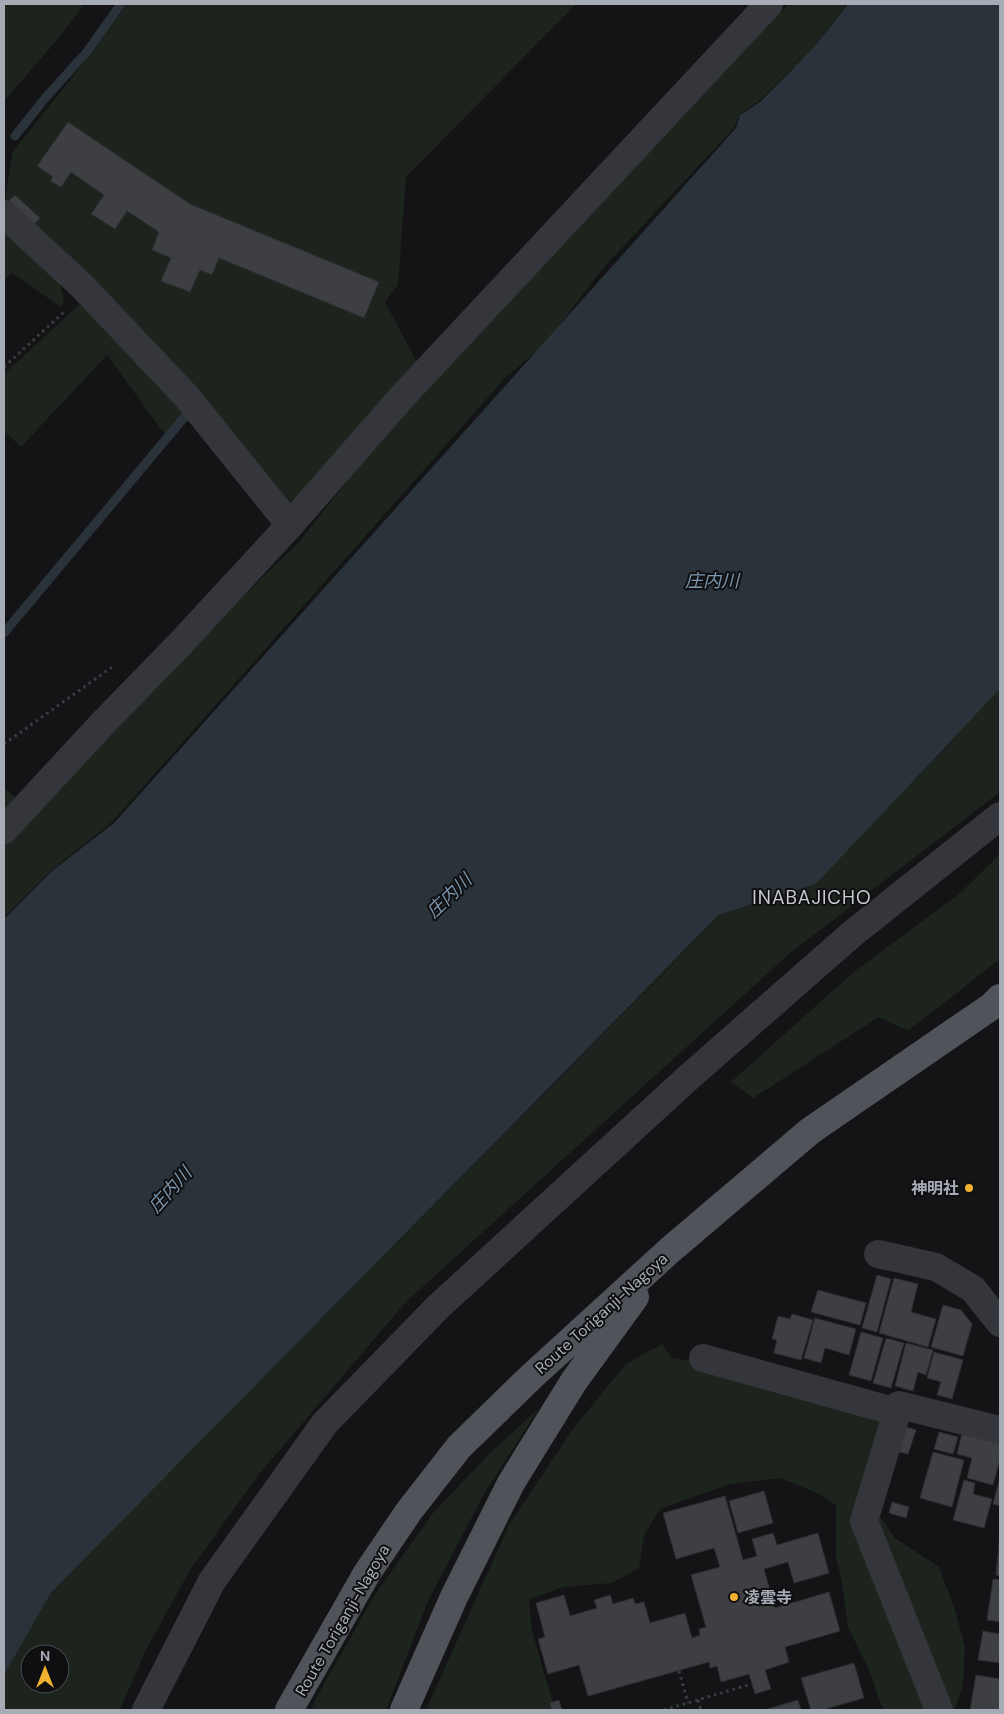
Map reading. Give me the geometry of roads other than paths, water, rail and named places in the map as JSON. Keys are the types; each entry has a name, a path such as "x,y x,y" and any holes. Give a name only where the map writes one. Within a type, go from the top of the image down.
{"main road":[{"name":"Route Toriganji-Nagoya","path":"290,1710 367,1573 409,1510 459,1447 532,1376 670,1250 810,1131 998,1002"},
{"path":"404,1710 458,1588 511,1483 574,1381 670,1250"}],"street":[{"path":"4,830 290,525 401,398 769,4"},
{"path":"4,214 82,286 187,397 290,525"},
{"path":"146,1710 212,1580 325,1423 438,1307 689,1077 852,934 1000,816"},
{"path":"878,1254 936,1267 973,1289 1000,1323"},
{"path":"703,1358 898,1409 1000,1430"},
{"path":"898,1409 864,1521 939,1710"}],"water":[{"name":"庄内川","path":"848,4 1000,4 1000,689 816,884 719,915 51,1593 22,1644 20,1644 4,1675 4,919 52,871 114,823 736,128 740,115 760,102 815,46"}],"waterway":[{"path":"15,136 46,97 86,53 121,4"},
{"path":"4,633 187,414"}],"place":[{"name":"神明社","path":"969,1188"},
{"name":"凌雲寺","path":"734,1597"}],"district":[{"name":"INABAJICHO","path":"812,897"}]}
